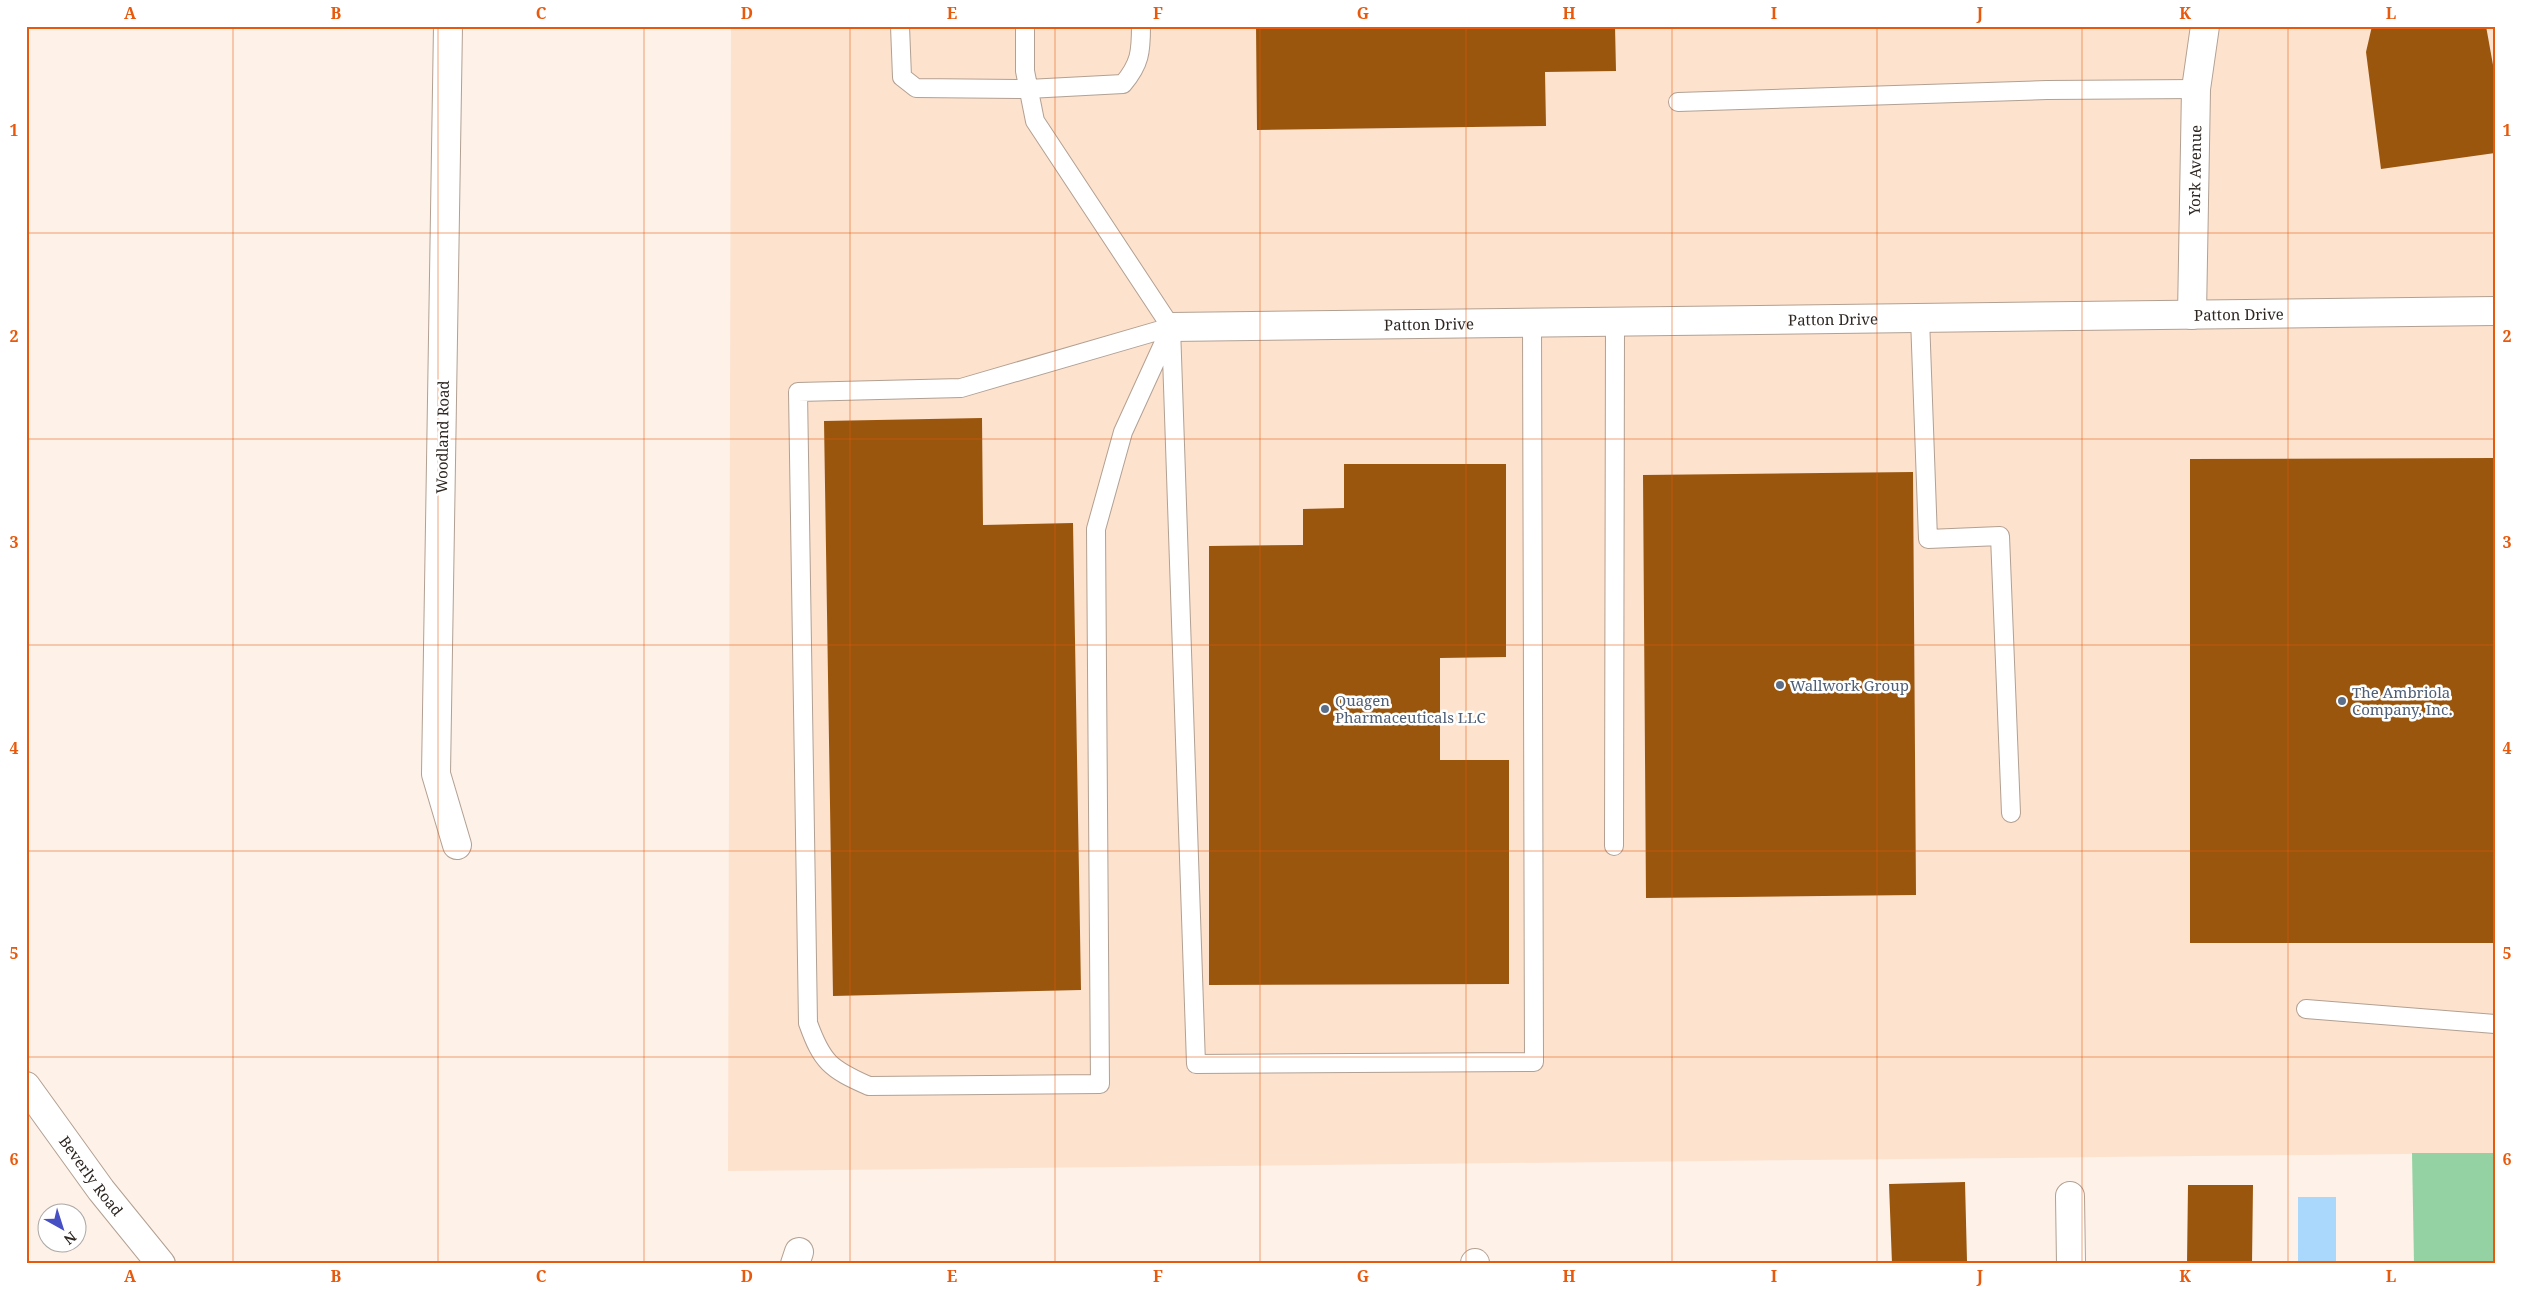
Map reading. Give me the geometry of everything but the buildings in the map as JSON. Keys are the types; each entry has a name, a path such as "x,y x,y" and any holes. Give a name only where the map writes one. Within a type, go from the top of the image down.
{"street":[{"name":"Woodland Road","path":"448,26 436,774 457,845"},
{"name":"York Avenue","path":"2192,315 2196,88 2205,26"},
{"name":"Patton Drive","path":"1171,327 2495,311"},
{"name":"Beverly Road","path":"26,1086 101,1190 161,1264"},
{"path":"2070,1196 2071,1264"}],"lane":[{"path":"900,26 902,77 916,88 1028,89 1123,84 1135,70 1141,51 1141,26"},
{"path":"1025,26 1025,71 1035,121 1171,327 1196,1064 1534,1062 1532,323"},
{"path":"1678,102 2046,90 2196,88"},
{"path":"1920,318 1928,539 2000,536 2011,813"},
{"path":"1614,846 1615,322"},
{"path":"1171,327 1123,432 1096,528 1100,1084 869,1086 843,1075 819,1052 808,1023 798,392 960,388 1171,327"},
{"path":"2306,1010 2495,1024"}],"shaded area":[{"path":"731,26 2495,26 2495,1153 728,1171"}],"green space":[{"path":"2412,1153 2495,1153 2495,1264 2414,1264"}],"water":[{"path":"2298,1197 2336,1197 2336,1264 2298,1264"}],"place":[{"name":"Wallwork Group","path":"1780,685"},
{"name":"The Ambriola Company, Inc.","path":"2342,701"},
{"name":"Quagen Pharmaceuticals LLC","path":"1325,709"}]}
